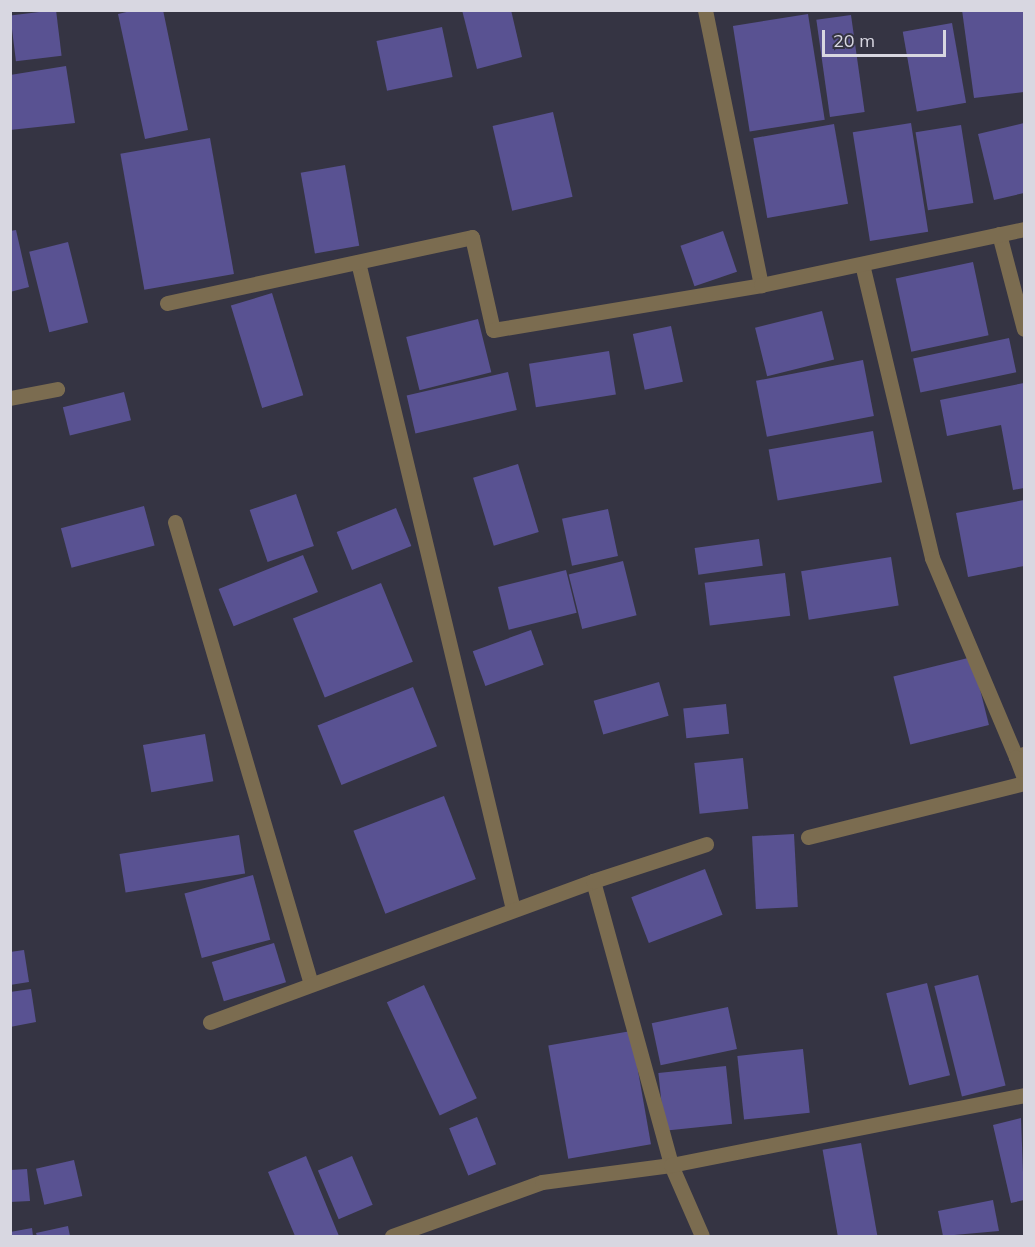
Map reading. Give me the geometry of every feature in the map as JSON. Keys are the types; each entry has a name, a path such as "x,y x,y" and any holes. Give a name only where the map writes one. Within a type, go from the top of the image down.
{"street":[{"path":"705,10 761,285"},
{"path":"167,303 472,237 493,330 761,285 1024,229"},
{"path":"999,234 1024,329"},
{"path":"358,262 513,909"},
{"path":"862,264 932,558 1020,755 1024,778"},
{"path":"10,398 57,389"},
{"path":"175,522 310,983"},
{"path":"808,837 1024,783"},
{"path":"210,1022 513,909 706,844"},
{"path":"593,881 671,1165 702,1236"},
{"path":"392,1236 542,1182 671,1165 1024,1095"}],"building":[{"path":"56,10 62,56 16,61 10,16"},
{"path":"135,10 163,10 188,130 145,139 118,14"},
{"path":"462,10 511,10 522,57 477,69"},
{"path":"962,10 1024,10 1024,92 974,98"},
{"path":"808,14 825,120 750,132 733,26"},
{"path":"851,15 865,112 830,117 816,20"},
{"path":"952,23 966,103 917,111 903,32"},
{"path":"442,27 453,77 387,91 376,41"},
{"path":"66,66 75,123 10,130 10,75"},
{"path":"553,112 573,197 512,211 493,126"},
{"path":"911,123 928,232 870,241 853,132"},
{"path":"1024,123 1024,193 994,200 978,134"},
{"path":"834,124 848,204 767,218 753,138"},
{"path":"961,125 973,203 928,210 916,132"},
{"path":"210,138 234,274 144,290 120,154"},
{"path":"345,165 359,246 315,254 301,173"},
{"path":"16,230 29,287 10,292 10,231"},
{"path":"723,231 737,272 694,286 680,246"},
{"path":"68,242 88,323 49,332 29,252"},
{"path":"973,262 989,335 911,352 896,278"},
{"path":"272,293 303,395 262,408 231,306"},
{"path":"822,311 834,360 767,376 755,328"},
{"path":"478,319 491,372 420,390 406,337"},
{"path":"671,326 683,382 645,390 633,334"},
{"path":"1009,338 1016,372 920,393 913,358"},
{"path":"609,351 616,394 536,407 529,364"},
{"path":"863,360 874,416 767,437 756,381"},
{"path":"508,372 517,410 415,433 407,395"},
{"path":"1024,383 1024,488 1013,490 1001,425 947,436 940,400"},
{"path":"124,392 131,420 70,435 63,407"},
{"path":"873,431 882,482 778,501 769,449"},
{"path":"518,464 539,532 494,546 473,478"},
{"path":"296,494 314,546 268,562 250,510"},
{"path":"1024,500 1024,566 968,577 956,513"},
{"path":"144,506 155,546 72,568 61,528"},
{"path":"396,508 411,546 352,570 337,532"},
{"path":"608,509 618,556 572,566 562,519"},
{"path":"759,539 763,566 698,575 695,548"},
{"path":"303,555 318,592 234,626 219,589"},
{"path":"891,557 899,605 809,620 801,571"},
{"path":"623,561 637,615 582,629 569,575"},
{"path":"566,570 577,613 509,630 498,587"},
{"path":"785,573 790,616 710,626 705,583"},
{"path":"381,583 413,662 325,697 293,619"},
{"path":"531,630 544,665 485,686 473,651"},
{"path":"972,657 989,725 910,745 893,677"},
{"path":"659,682 669,716 603,734 594,701"},
{"path":"413,687 437,746 341,785 318,726"},
{"path":"726,704 729,734 686,738 683,708"},
{"path":"205,734 213,781 151,792 143,745"},
{"path":"743,758 748,809 700,814 694,763"},
{"path":"444,796 476,879 385,914 353,831"},
{"path":"794,834 798,907 756,909 752,836"},
{"path":"239,835 245,874 126,892 119,854"},
{"path":"705,869 723,915 649,943 631,897"},
{"path":"253,875 270,940 202,958 184,893"},
{"path":"274,943 286,982 224,1001 212,962"},
{"path":"24,950 29,982 10,985 10,952"},
{"path":"978,975 1006,1086 962,1097 934,986"},
{"path":"927,983 950,1075 909,1085 886,993"},
{"path":"424,985 477,1098 440,1116 387,1002"},
{"path":"31,989 36,1022 10,1027 10,992"},
{"path":"728,1007 737,1049 661,1065 652,1023"},
{"path":"631,1031 651,1144 568,1159 548,1046"},
{"path":"803,1049 810,1113 744,1120 737,1056"},
{"path":"726,1066 732,1124 664,1131 658,1073"},
{"path":"477,1117 496,1164 468,1176 449,1128"},
{"path":"1021,1118 1024,1200 1011,1203 993,1125"},
{"path":"861,1143 877,1236 838,1236 823,1150"},
{"path":"306,1156 339,1236 295,1236 268,1172"},
{"path":"352,1156 373,1205 339,1219 318,1170"},
{"path":"74,1160 82,1196 44,1205 36,1169"},
{"path":"27,1169 30,1201 10,1202 10,1170"},
{"path":"993,1200 999,1231 943,1236 938,1211"},
{"path":"68,1226 70,1236 37,1236 36,1233"},
{"path":"32,1228 33,1236 10,1236 10,1232"}]}
